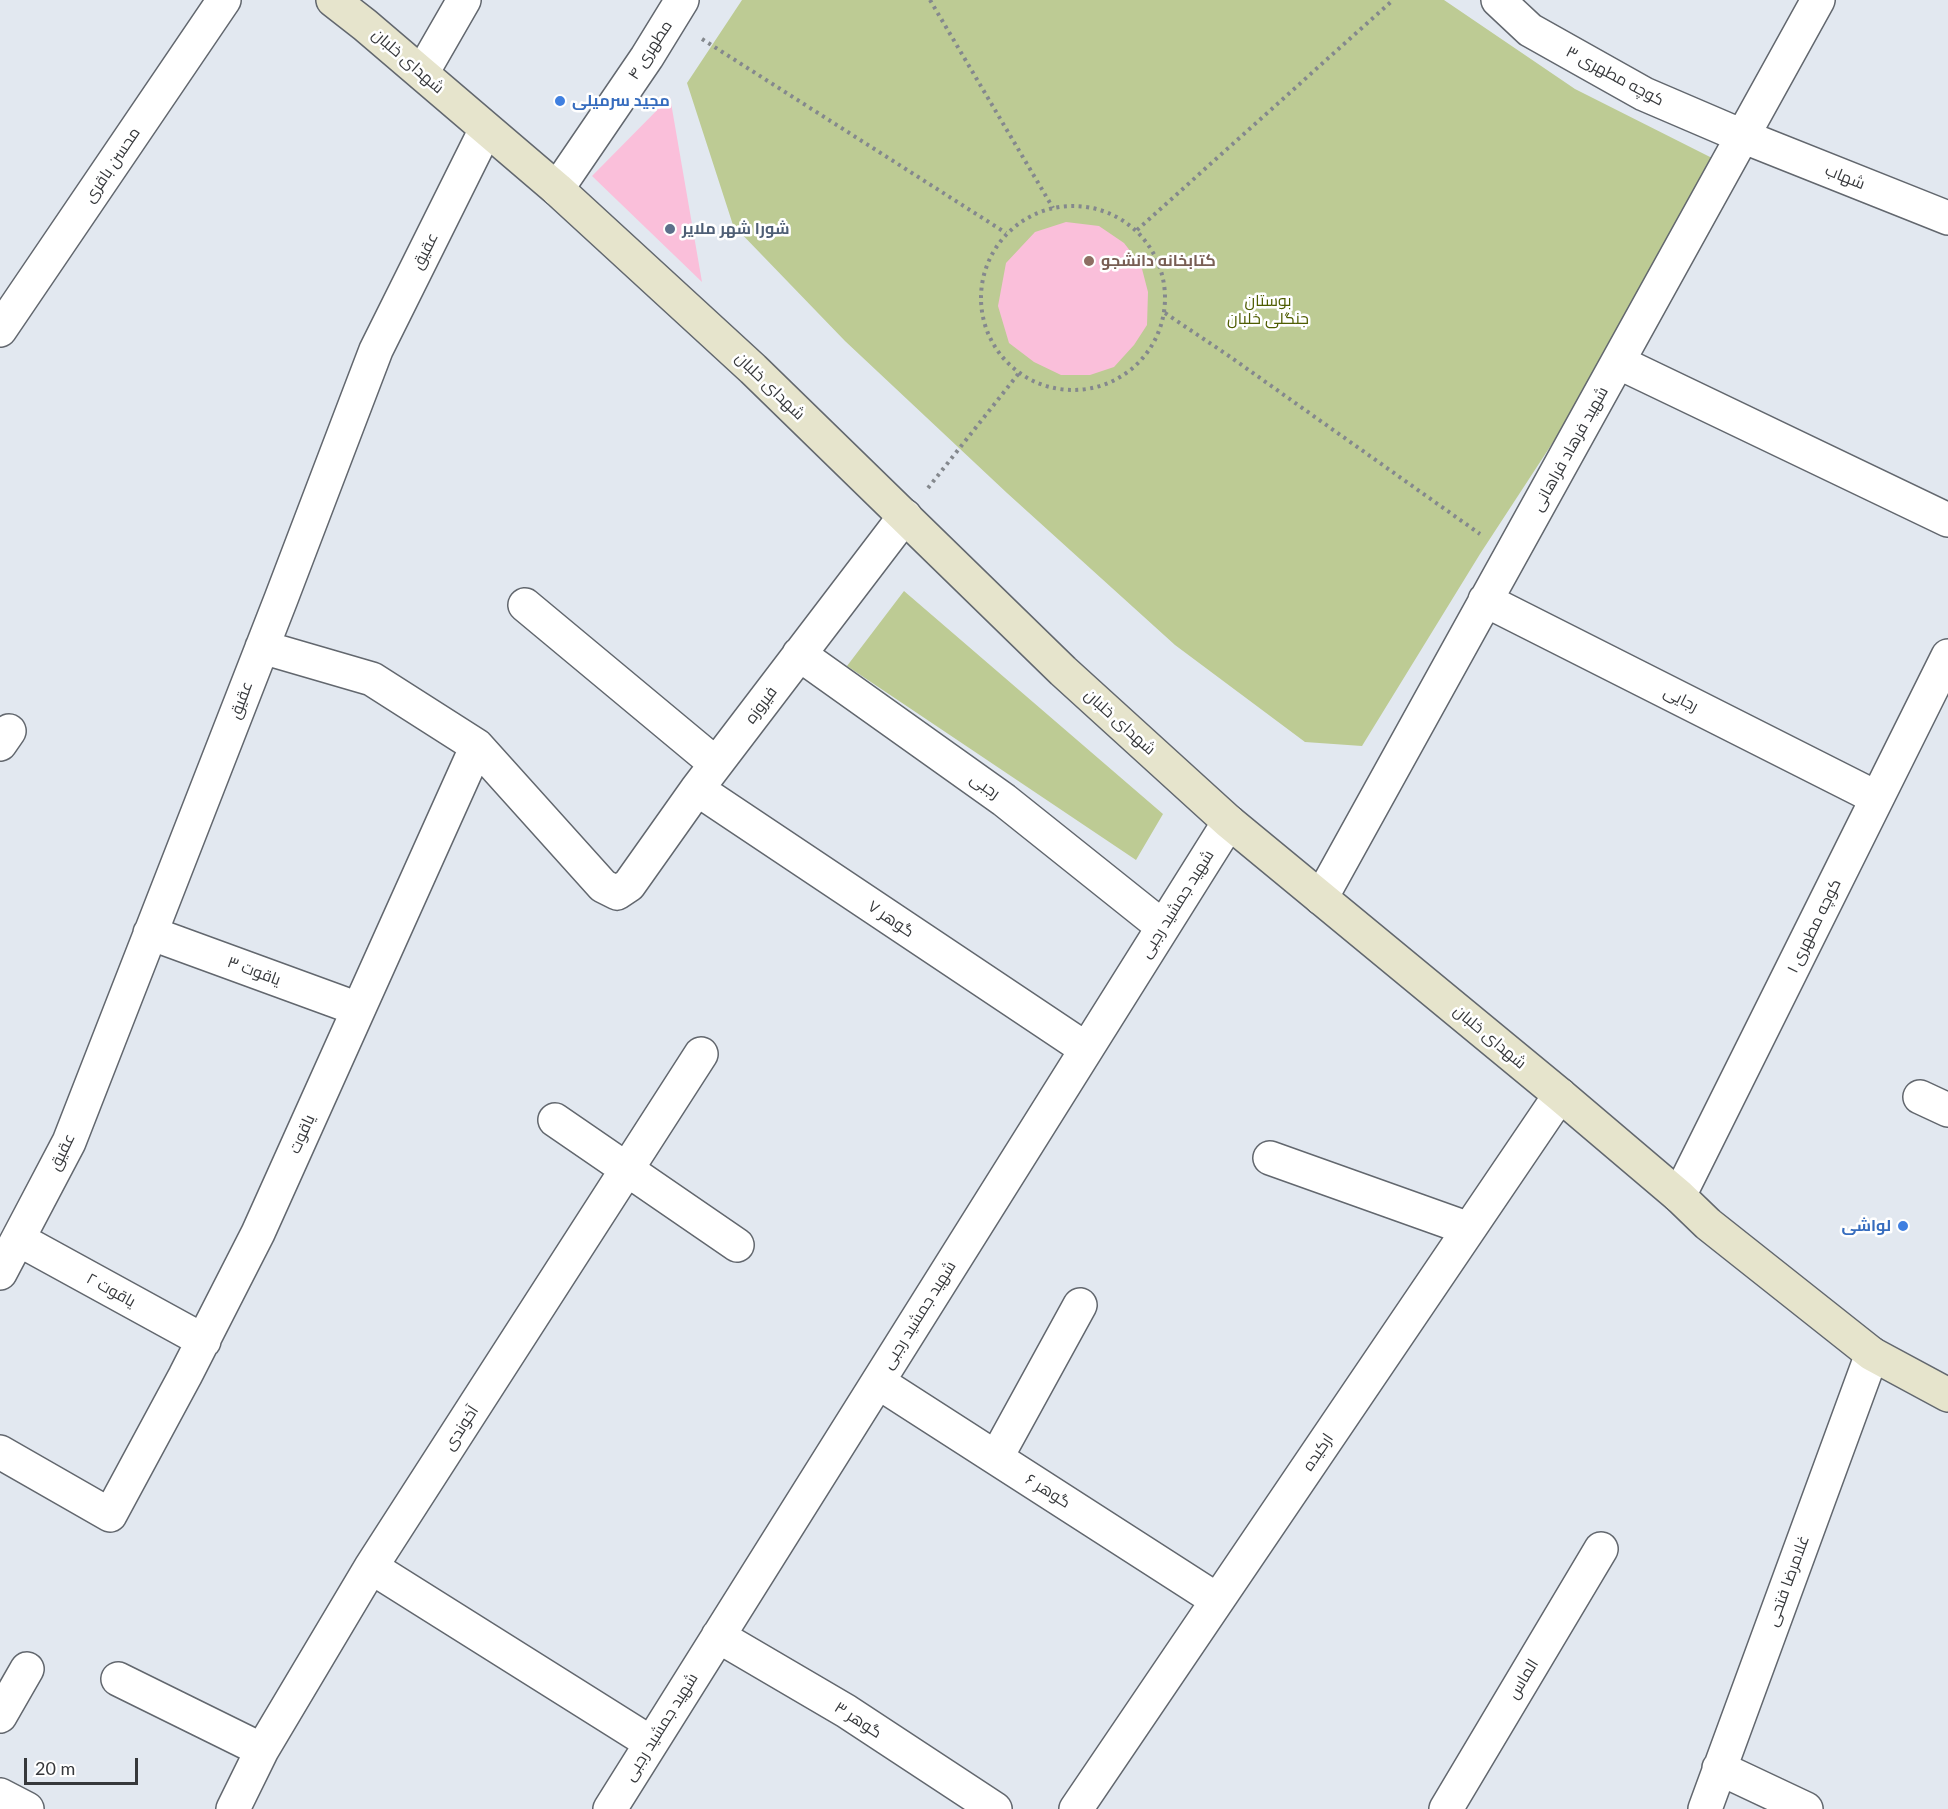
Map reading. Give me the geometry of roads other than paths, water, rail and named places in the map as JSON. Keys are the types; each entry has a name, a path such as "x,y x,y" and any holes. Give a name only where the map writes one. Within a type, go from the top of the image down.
{"street":[{"name":"محسن باقری","path":"0,330 224,0"},
{"name":"شهدای خلبان","path":"333,0 557,189 753,369 1063,671 1229,822 1560,1095 1679,1196 1708,1224 1872,1354 1948,1395"},
{"path":"422,73 464,0"},
{"name":"کوچه مطهری ۳","path":"1498,0 1530,30 1624,83 1644,94 1742,136"},
{"name":"شهید فرهاد فراهانی","path":"1322,898 1818,0"},
{"name":"مطهری ۴","path":"557,189 677,9"},
{"name":"عقیق","path":"0,1273 69,1142 376,350 486,129"},
{"name":"شهاب","path":"1742,136 1948,218"},
{"path":"1618,362 1948,520"},
{"name":"فیروزه","path":"477,746 603,886 617,893 629,885 706,776 905,516"},
{"name":"رجایی","path":"1485,600 1878,798"},
{"name":"گوهر ۷","path":"525,605 706,776 1086,1049"},
{"path":"262,647 372,679 477,746"},
{"name":"رجبی","path":"800,654 1004,800 1163,927"},
{"name":"کوچه مطهری ۱","path":"1679,1196 1948,656"},
{"name":"یاقوت","path":"0,1452 110,1515 204,1341 258,1233 477,746"},
{"name":"شهید جمشید رجبی","path":"610,1809 1229,822"},
{"name":"یاقوت ۳","path":"150,933 357,1009"},
{"name":"آخوندی","path":"233,1809 262,1750 371,1567 701,1054"},
{"name":"ارکیده","path":"1076,1809 1560,1095"},
{"path":"555,1120 737,1245"},
{"path":"1270,1158 1469,1229"},
{"name":"یاقوت ۲","path":"18,1239 204,1341"},
{"path":"996,1458 1080,1305"},
{"name":"غلامرضا فتحی","path":"1705,1809 1872,1354"},
{"name":"گوهر ۶","path":"878,1382 1217,1600"},
{"name":"الماس","path":"1446,1809 1601,1549"},
{"path":"371,1567 651,1743"},
{"name":"گوهر ۳","path":"718,1636 846,1711 995,1809"},
{"path":"0,1716 27,1669"},
{"path":"118,1679 262,1750"},
{"path":"1719,1768 1806,1809"},
{"path":"0,1795 27,1809"}],"place":[{"name":"مجید سرمیلی","path":"560,101"},
{"name":"شورا شهر ملایر","path":"670,229"},
{"name":"کتابخانه دانشجو","path":"1089,261"},
{"name":"لواشی","path":"1903,1226"}],"park label":[{"name":"بوستان جنگلی خلبان","path":"1268,310"}]}
